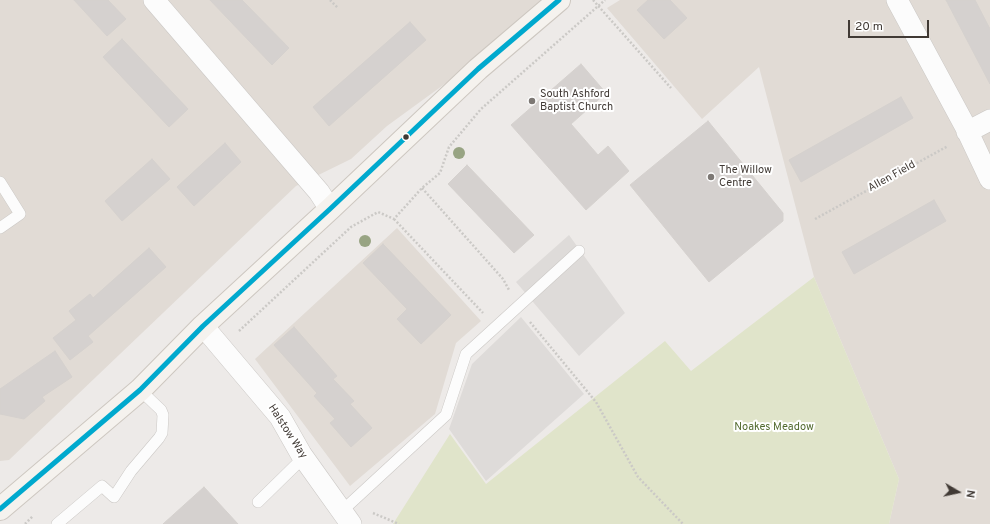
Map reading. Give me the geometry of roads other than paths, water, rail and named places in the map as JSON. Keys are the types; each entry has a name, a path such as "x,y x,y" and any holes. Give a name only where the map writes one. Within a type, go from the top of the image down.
{"main road":[{"path":"0,509 140,390 203,326 330,209 478,69 559,0"}],"street":[{"path":"154,0 319,192 330,209"},
{"path":"897,0 968,133 990,179"},
{"path":"968,133 990,120"},
{"name":"Halstow Way","path":"203,326 280,417 304,457 347,518"}],"lane":[{"path":"0,182 20,214 0,228"},
{"path":"347,518 359,497 446,415 466,354 580,251"},
{"path":"57,524 102,486 114,497 131,471 159,438 162,433 163,415 161,410 140,390"},
{"path":"258,502 304,457"}],"place":[{"name":"South Ashford Baptist Church","path":"532,101"},
{"name":"The Willow Centre","path":"711,177"}],"park label":[{"name":"Noakes Meadow","path":"774,428"}]}
